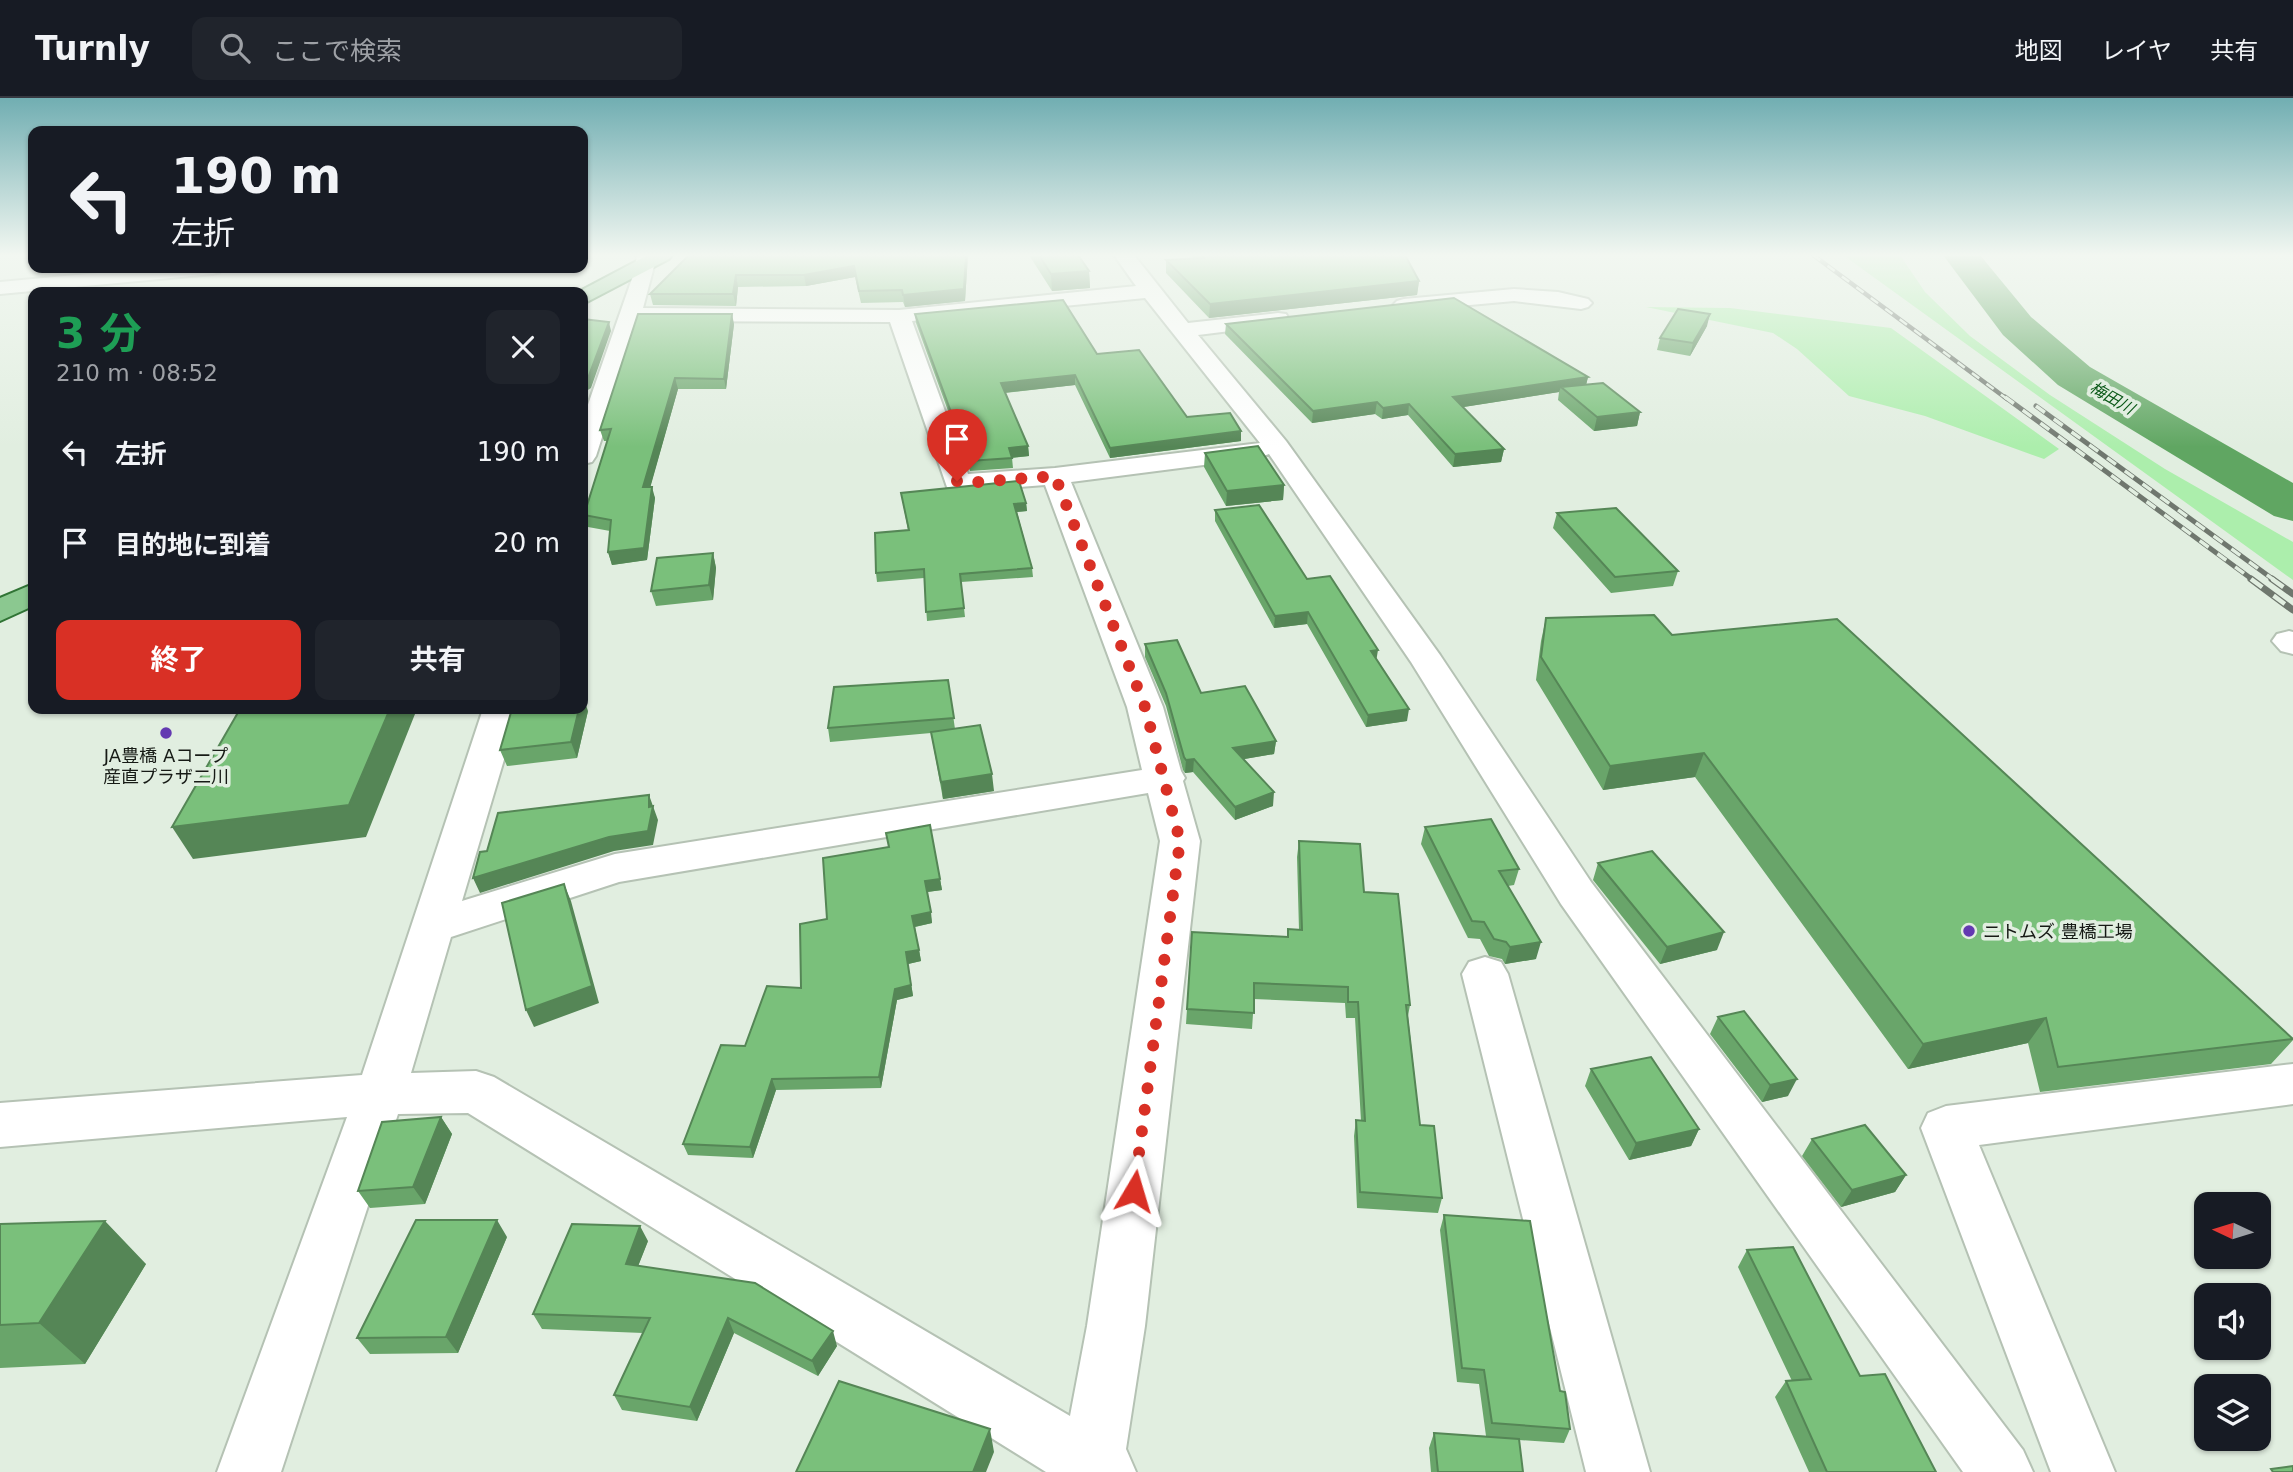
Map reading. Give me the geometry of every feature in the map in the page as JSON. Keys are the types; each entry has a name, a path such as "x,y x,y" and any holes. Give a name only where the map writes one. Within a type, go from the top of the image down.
{"main road":[{"path":"0,611 28,596"}],"street":[{"path":"588,441 628,319"},
{"path":"900,319 957,481 964,483 1055,476 1277,447"},
{"path":"1174,319 1277,447 1428,662 1576,893 2001,1472"},
{"path":"1183,330 1276,319"},
{"path":"0,1125 380,1094 475,1092 1097,1470 1180,841 1166,778 1145,707 1055,476"},
{"path":"249,1472 380,1094 499,714"},
{"path":"432,927 615,868 1166,778"},
{"path":"1485,974 1618,1472"},
{"path":"2083,1472 1946,1128 2293,1084"}],"green space":[{"path":"1705,319 1820,319 1891,328 2059,449 2044,459 1925,416 1849,396 1797,349 1773,333"},
{"path":"1932,319 1953,319 1970,336 2050,395 2165,469 2293,542 2293,580"}],"building":[{"path":"636,319 731,319 724,379 675,378 643,487 652,487 644,548 608,552 611,520 588,516 588,502 611,429 600,430"},
{"path":"917,319 1075,319 1097,354 1139,350 1187,417 1230,413 1241,431 1110,448 1075,375 1001,383 1028,446 1009,448 1012,458 969,461"},
{"path":"1269,319 1490,319 1588,377 1453,397 1504,449 1455,454 1409,404 1383,408 1377,402 1313,411 1226,324"},
{"path":"1672,319 1707,319 1693,343 1660,338"},
{"path":"588,320 609,322 588,378"},
{"path":"1603,383 1640,412 1597,417 1561,387"},
{"path":"1258,446 1284,485 1227,491 1205,453"},
{"path":"1019,481 1026,503 1014,504 1032,568 960,574 964,608 926,612 924,569 876,573 875,533 909,530 901,493"},
{"path":"1259,505 1307,579 1330,576 1378,650 1371,651 1409,709 1368,715 1308,612 1275,616 1215,510"},
{"path":"1616,508 1678,571 1615,577 1557,513"},
{"path":"713,553 709,585 651,591 657,558"},
{"name":"ニトムズ 豊橋工場","path":"1654,615 1672,635 1837,619 2293,1039 2058,1067 2046,1018 1923,1044 1704,753 1610,766 1541,657 1546,618"},
{"path":"1177,640 1201,693 1245,686 1276,741 1233,748 1274,792 1235,807 1194,759 1186,760 1184,757 1166,693 1145,644"},
{"path":"948,680 954,718 828,728 834,687"},
{"path":"237,714 388,714 349,805 172,827"},
{"path":"511,714 578,714 571,742 500,750"},
{"path":"980,725 992,774 941,782 931,732"},
{"path":"649,795 649,807 653,806 648,831 609,837 473,878 480,852 487,851 498,813"},
{"path":"1491,819 1519,869 1499,871 1541,942 1510,947 1506,942 1494,939 1484,922 1472,921 1425,827"},
{"path":"930,825 940,879 925,881 931,912 912,916 919,950 906,952 911,985 895,989 879,1077 772,1079 750,1147 683,1144 721,1045 745,1046 767,986 801,988 800,924 827,919 823,858 889,847 886,833"},
{"path":"1299,841 1360,844 1364,892 1398,894 1410,1005 1406,1005 1420,1125 1434,1126 1442,1198 1360,1192 1356,1120 1365,1121 1358,1002 1348,1002 1348,987 1254,983 1254,1013 1187,1009 1192,932 1288,937 1288,929 1302,930"},
{"path":"1652,851 1724,932 1667,947 1598,863"},
{"path":"564,884 592,986 526,1010 502,903"},
{"path":"1744,1011 1797,1079 1770,1085 1718,1017"},
{"path":"1651,1057 1699,1129 1636,1143 1591,1069"},
{"path":"441,1117 413,1187 358,1191 382,1122"},
{"path":"1865,1125 1906,1175 1852,1190 1812,1139"},
{"path":"1444,1215 1530,1221 1560,1391 1565,1392 1570,1429 1492,1423 1484,1370 1462,1368"},
{"path":"416,1220 497,1220 446,1337 357,1338"},
{"path":"105,1221 39,1323 0,1325 0,1224"},
{"path":"572,1224 640,1226 626,1264 755,1283 833,1331 812,1361 728,1318 690,1407 614,1395 650,1318 533,1314"},
{"path":"1793,1247 1860,1376 1885,1374 1936,1472 1827,1472 1786,1381 1811,1379 1747,1250"},
{"path":"839,1381 990,1429 973,1472 796,1472"},
{"path":"1434,1433 1519,1439 1523,1472 1438,1472"},
{"path":"2293,1466 2293,1472 2273,1472 2271,1469"}],"waterway":[{"name":"梅田川","path":"2012,319 2074,376 2293,505"}],"railway":[{"path":"1899,319 2007,399"},
{"path":"2005,397 2253,580"},
{"path":"2036,406 2274,580"},
{"path":"2251,579 2293,610"},
{"path":"2272,579 2293,594"}],"place":[{"name":"JA豊橋 Aコープ 産直プラザ二川","path":"166,733"},
{"name":"ニトムズ 豊橋工場","path":"1969,931"}],"route":[{"path":"957,481 964,483 1055,476 1145,707 1166,778 1180,841 1134,1191"}]}
